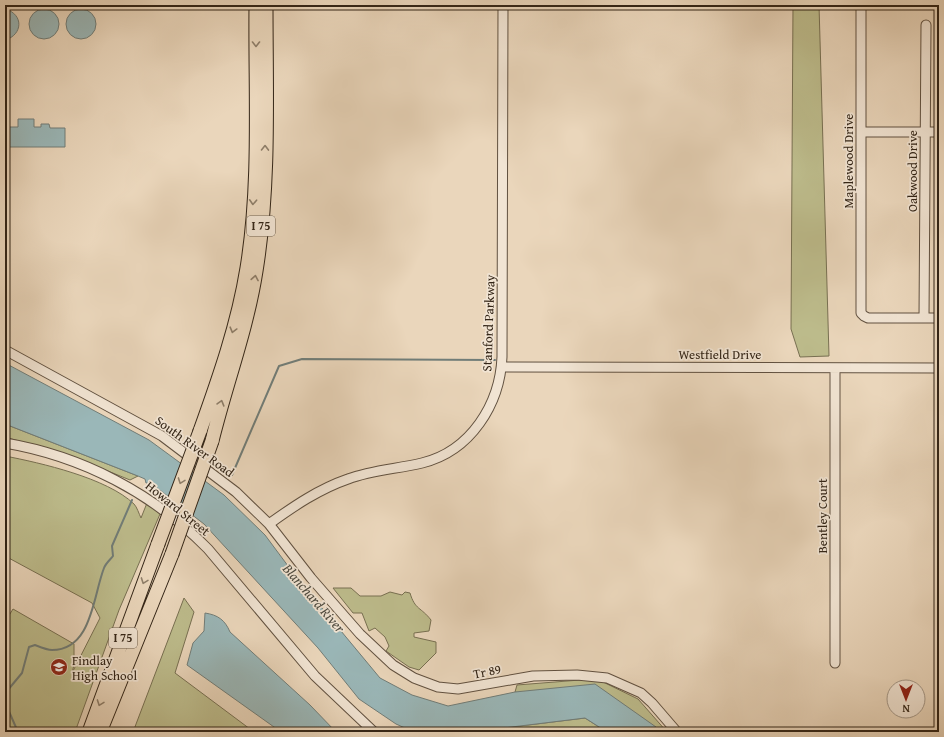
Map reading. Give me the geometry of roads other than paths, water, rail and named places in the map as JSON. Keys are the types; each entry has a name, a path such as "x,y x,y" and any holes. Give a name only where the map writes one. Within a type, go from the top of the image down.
{"highway":[{"name":"I 75","path":"89,732 200,431 230,341 242,292 249,249 255,160 256,5"},
{"name":"I 75","path":"100,732 172,554 212,441 221,404 248,313 260,245 264,180 266,5"}],"street":[{"name":"Stanford Parkway","path":"269,524 305,499 346,479 377,471 423,463 451,450 470,434 486,415 498,387 502,367 503,5"},
{"name":"Maplewood Drive","path":"861,5 861,310 864,316 879,318 924,318"},
{"name":"Oakwood Drive","path":"924,318 926,25"},
{"path":"861,132 939,132"},
{"path":"924,318 939,318"},
{"name":"South River Road","path":"5,350 101,402 178,447 236,492 269,524 321,588"},
{"name":"Westfield Drive","path":"502,367 835,369 939,368"},
{"name":"Bentley Court","path":"835,369 835,664"},
{"name":"Howard Street","path":"5,443 57,456 87,467 124,484 162,509 191,532 208,549 295,652 335,696 374,732"},
{"name":"Tr 89","path":"321,588 378,652 402,671 425,684 438,688 458,689 533,676 578,675 607,678 641,693 652,703 677,732"}],"water":[{"path":"5,9 16,15 19,24 15,34 5,40"},
{"path":"44,9 55,13 59,24 55,35 44,39 33,35 29,24 33,13"},
{"path":"81,9 92,13 96,24 92,35 81,39 70,35 66,24 70,13"},
{"path":"18,119 34,119 34,127 41,127 41,124 49,124 50,128 65,128 65,147 5,147 5,127 18,127"},
{"name":"Blanchard River","path":"5,363 149,440 224,495 265,535 297,578 380,678 412,695 448,706 515,692 595,684 656,727 660,732 607,732 585,718 471,732 414,732 396,724 359,699 318,648 204,524 152,484 146,483 145,479 138,476 5,424"},
{"path":"205,613 214,615 223,621 230,632 310,705 336,732 281,732 187,665 193,643 204,631"}],"waterway":[{"path":"232,475 279,366 302,359 495,360"},
{"path":"18,732 7,707 7,691 22,673 29,647 35,645 52,650 65,648 75,641 83,631 89,620 104,568 113,556 112,546 132,500"}],"place":[{"name":"Findlay High School","path":"59,667"}]}
